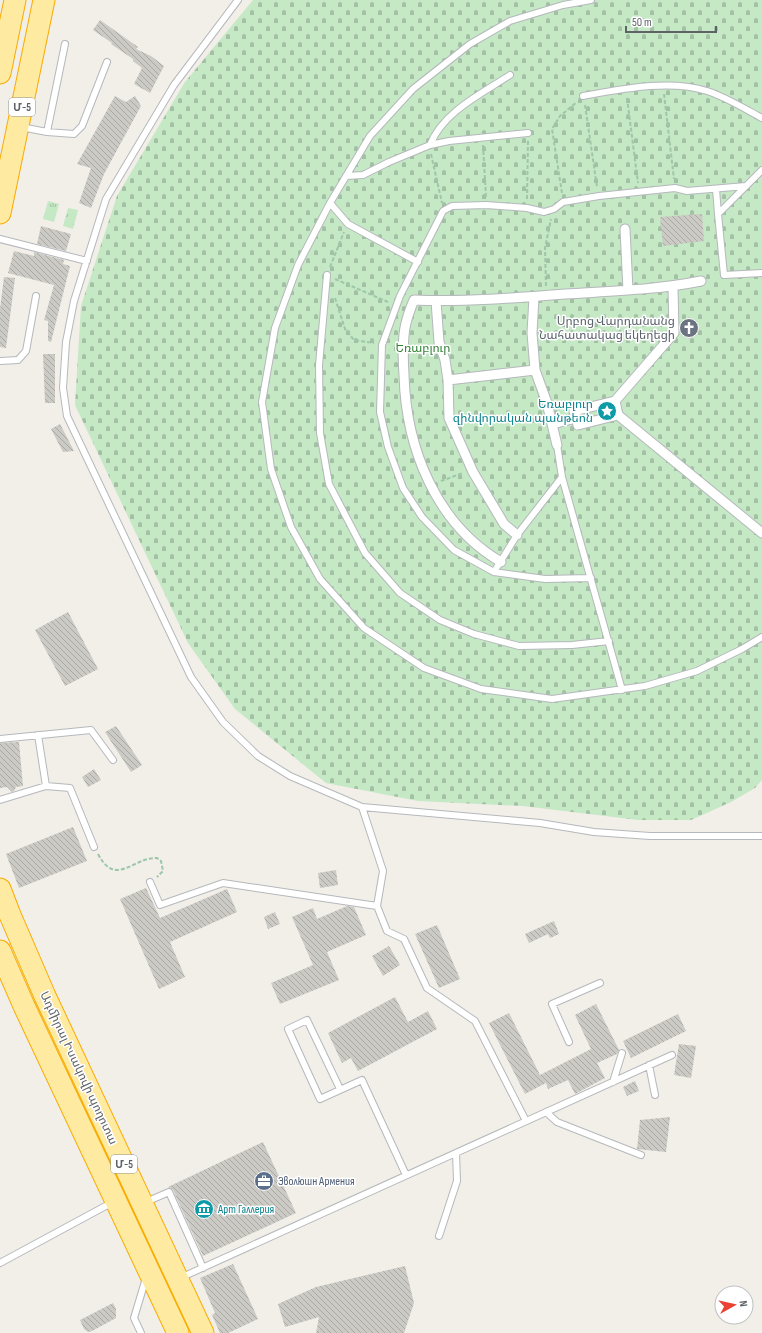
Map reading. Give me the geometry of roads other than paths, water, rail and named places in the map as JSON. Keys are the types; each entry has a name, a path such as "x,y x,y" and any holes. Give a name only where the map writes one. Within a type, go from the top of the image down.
{"highway":[{"path":"0,72 15,0"},
{"name":"Մ-5","path":"0,213 44,0"},
{"name":"Ադմիրալ Իսակովի պողոտա","path":"0,888 45,996 203,1333"},
{"name":"Ադմիրալ Իսակովի պողոտա","path":"0,951 24,1006 178,1333"}],"street":[{"path":"625,229 628,290"},
{"path":"501,562 485,553 447,514 430,484 418,458 404,393 403,360 406,323 414,300 436,301 628,290 673,287 701,281"},
{"path":"618,415 578,425 574,411 615,401 674,333 673,287"},
{"path":"534,296 532,333 535,370 553,424 557,445"},
{"path":"436,301 439,342 445,360 448,380 449,418 472,469 504,524 517,535"},
{"path":"448,380 535,370"},
{"path":"615,401 618,415 762,533"},
{"path":"553,424 576,418"}],"lane":[{"path":"238,0 174,85 106,199 74,301 66,342 63,388 67,416 191,677 223,722 258,756 290,776 362,807 540,823 594,832 643,836 762,836"},
{"path":"590,0 563,5 510,22 470,44 413,89 370,136 330,204 298,265 275,328 262,402 271,469 291,527 320,580 364,628 424,668 480,689 552,699 645,686 697,670 742,649 762,637"},
{"path":"47,132 65,44"},
{"path":"18,126 47,132 74,134 82,126 107,62"},
{"path":"430,146 434,134 458,109 510,75"},
{"path":"583,96 626,89 681,85 708,91 762,118"},
{"path":"346,176 364,175 389,162 430,146 528,133"},
{"path":"718,214 762,170"},
{"path":"591,578 545,579 494,572 454,550 422,517 403,488 388,447 380,412 382,345 396,306 443,211 452,206 486,205 527,208 544,212 554,209 564,202 599,196 675,188 687,191 746,186"},
{"path":"716,189 724,275 762,273"},
{"path":"330,204 348,224 418,262"},
{"path":"0,239 87,261"},
{"path":"327,275 319,365 320,433 329,484 366,553 400,593 440,620 474,634 519,646 572,645 609,641"},
{"path":"0,362 18,360 26,351 36,296"},
{"path":"557,445 562,477 622,690"},
{"path":"494,572 517,535 562,477"},
{"path":"0,739 91,730 112,760"},
{"path":"38,735 46,786"},
{"path":"0,800 46,786 70,788 94,847"},
{"path":"362,807 383,871 378,906 387,931 404,939 427,988 475,1021 526,1121"},
{"path":"150,882 160,905 222,883 378,906"},
{"path":"569,1042 552,1004 600,983"},
{"path":"340,1089 307,1020 288,1029 320,1099 362,1080 406,1175"},
{"path":"613,1082 622,1053"},
{"path":"178,1280 672,1055"},
{"path":"649,1065 655,1095"},
{"path":"546,1112 557,1122 641,1155"},
{"path":"439,1236 457,1181 456,1153"},
{"path":"142,1204 169,1192 203,1268"},
{"path":"0,1263 116,1200"},
{"path":"141,1333 134,1318 148,1270"}],"place":[{"name":"Սրբոց Վարդանանց Նահատակաց եկեղեցի","path":"689,328"},
{"name":"Եռաբլուր զինվորական պանթեոն","path":"607,411"},
{"name":"Эволюшн Армения","path":"264,1181"},
{"name":"Арт Галлерия","path":"204,1209"}],"park label":[{"name":"Եռաբլուր","path":"423,348"}]}
